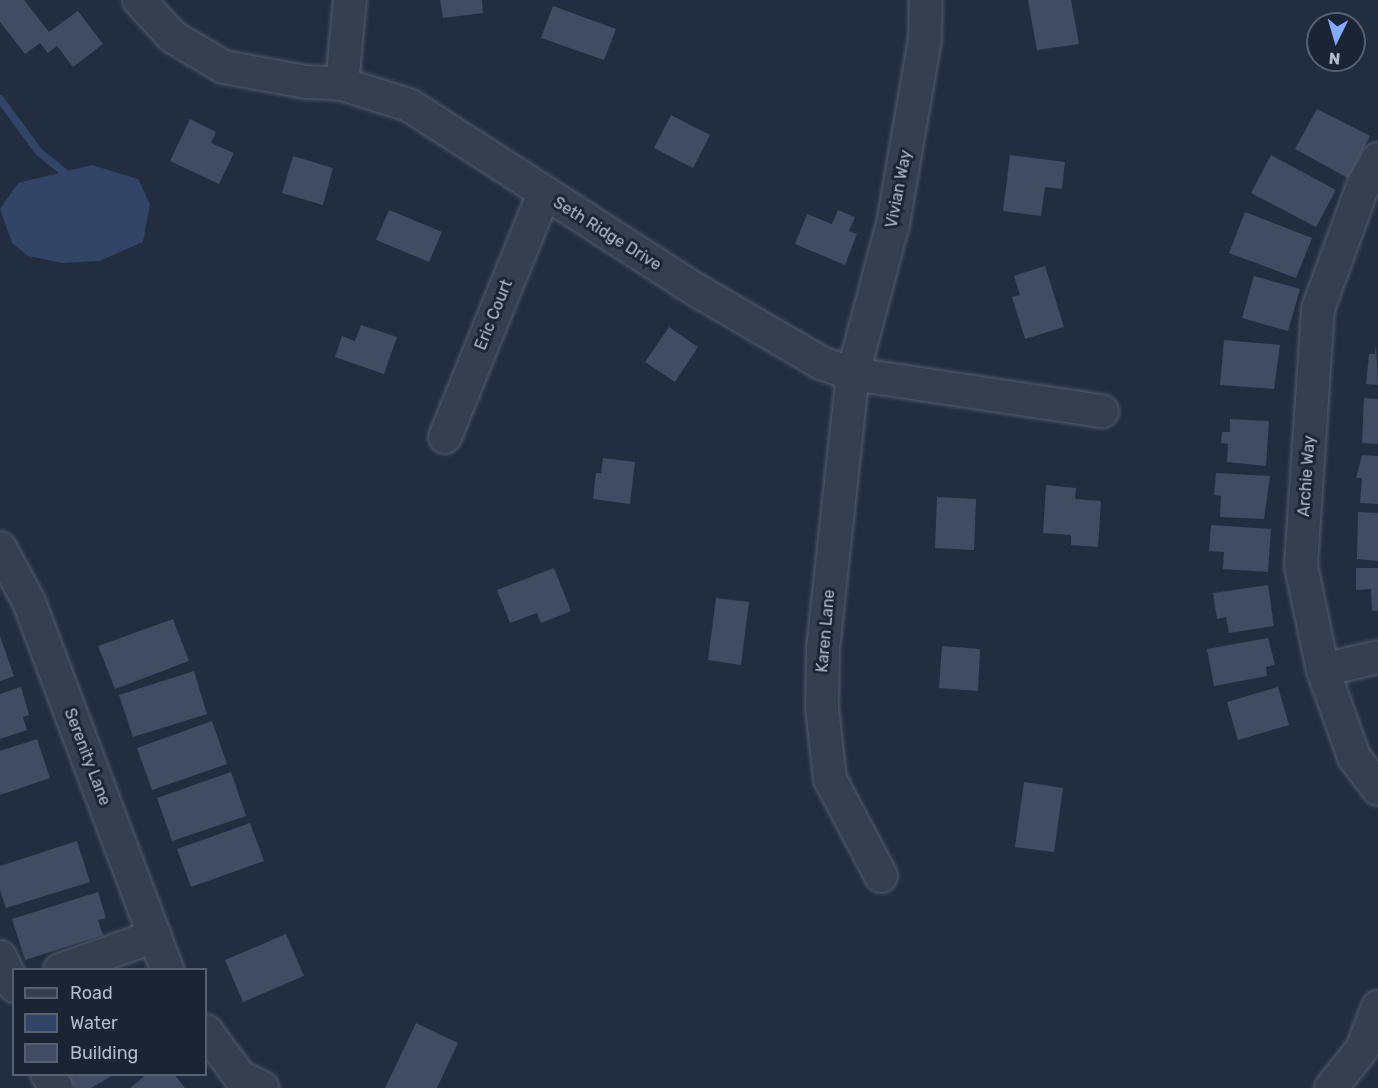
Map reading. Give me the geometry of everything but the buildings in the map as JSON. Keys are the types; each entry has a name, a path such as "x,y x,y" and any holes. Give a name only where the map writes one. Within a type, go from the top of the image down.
{"street":[{"name":"Seth Ridge Drive","path":"139,0 173,37 224,67 284,79 342,84 409,105 773,337 821,363 853,374 1102,411"},
{"path":"342,84 350,0"},
{"name":"Vivian Way","path":"853,374 893,224 925,39 926,0"},
{"name":"Archie Way","path":"1378,159 1363,186 1318,309 1301,566 1323,670 1354,757 1378,789"},
{"name":"Eric Court","path":"445,437 544,193"},
{"name":"Karen Lane","path":"853,374 823,648 822,708 830,779 881,876"},
{"name":"Serenity Lane","path":"0,548 29,602 167,968"},
{"path":"1323,670 1378,657"},
{"path":"63,968 155,936"},
{"path":"0,957 12,986"},
{"path":"1331,1088 1362,1049 1378,1007"},
{"path":"207,1032 240,1077 263,1088"}],"water":[{"path":"92,165 138,179 150,204 143,242 99,261 63,263 28,256 12,243 0,209 18,183"}],"waterway":[{"path":"0,99 39,152 64,172"}]}
